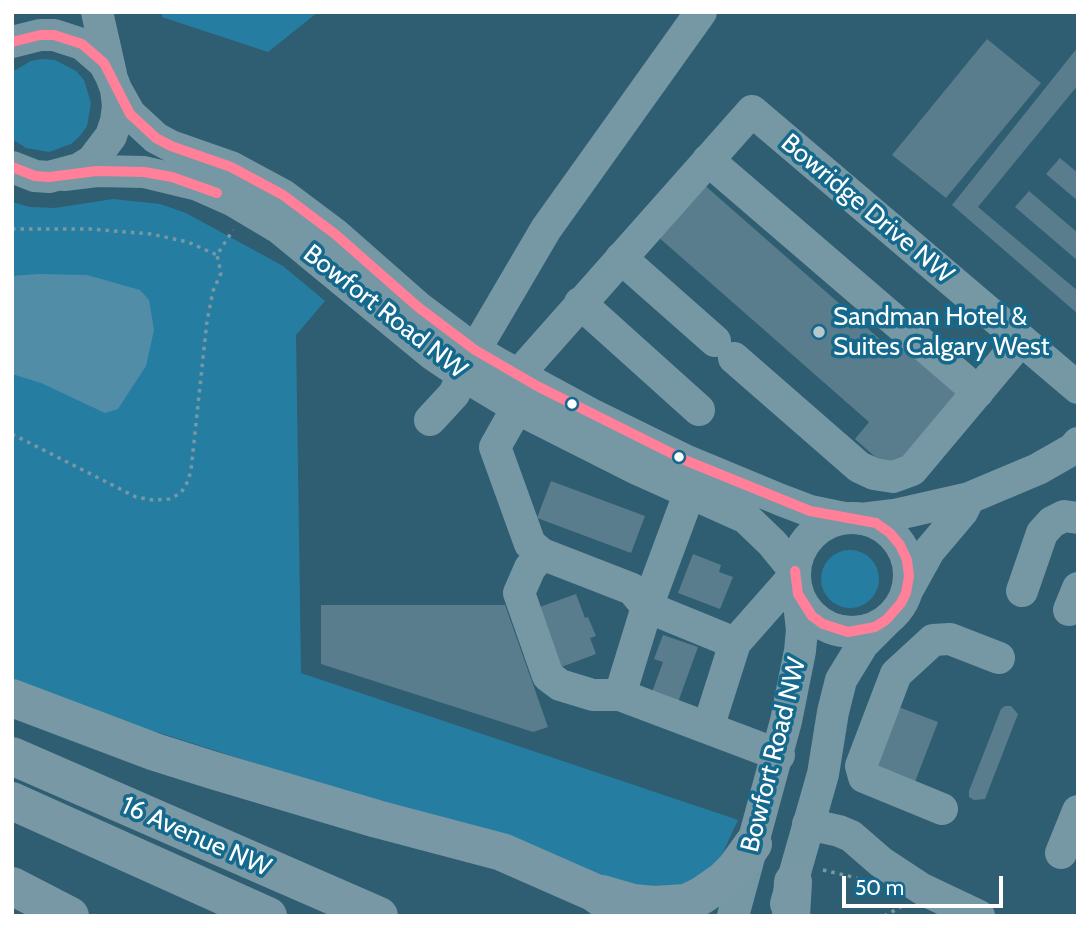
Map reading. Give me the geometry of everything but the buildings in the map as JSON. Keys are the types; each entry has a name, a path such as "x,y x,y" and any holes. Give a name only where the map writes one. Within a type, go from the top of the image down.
{"highway":[{"path":"12,698 155,752 377,819 502,852 593,892 634,903 671,905 685,903 701,896 735,869 752,844"},
{"name":"16 Avenue NW","path":"12,756 379,916"},
{"name":"16 Avenue NW","path":"12,801 268,916"},
{"path":"12,813 125,853"},
{"path":"12,886 70,916"},
{"path":"593,892 627,916"}],"street":[{"path":"12,42 27,27 36,12"},
{"path":"64,175 92,161 111,136 117,121 114,82 97,12"},
{"path":"430,419 454,394 469,362 546,229 701,12"},
{"path":"12,42 40,36 68,38 93,53 114,82"},
{"name":"Bowfort Road NW","path":"114,82 130,114 156,138 231,167 283,195 335,234 418,307 517,408 689,494 746,518 772,543 796,580 802,630 800,651 779,755 733,916"},
{"name":"Bowridge Drive NW","path":"708,160 752,111 1078,388"},
{"path":"518,375 708,160 978,392"},
{"name":"Bowfort Road NW","path":"12,167 35,176 97,170 144,172 198,185 232,200 279,228 432,354 518,375 687,461 810,511 852,519 902,513 969,498 1038,469 1073,449 1078,443"},
{"path":"621,258 859,467 874,474 893,477 912,470 1021,340"},
{"path":"580,303 699,410"},
{"path":"517,408 495,447 530,544 542,554 632,589 647,607 734,643"},
{"path":"1038,469 1078,467"},
{"path":"620,695 647,607 689,494"},
{"path":"906,593 908,568 900,545 876,523 852,519 820,528 810,536 797,559 796,580 812,616 835,629 862,631 886,620 895,612 906,593 929,551 962,512 969,498"},
{"path":"1022,591 1042,533 1052,522 1064,516 1078,518"},
{"path":"542,554 530,568 519,593 548,676 560,685 593,695 620,695 779,755"},
{"path":"708,728 734,643 796,580"},
{"name":"Bowfort Road NW","path":"795,895 808,824 823,774 841,680 863,644 886,620"},
{"path":"942,808 864,777 861,766 874,731 896,674 933,640 950,639 999,659"},
{"path":"1059,852 1078,811"},
{"path":"808,824 851,836 881,862 922,889 979,916"}],"path":[{"path":"224,225 241,234"},
{"path":"12,229 90,229 151,234 188,242 217,255"},
{"path":"12,434 136,496 153,500 170,499 181,493 191,470 207,321 213,291 221,273 217,255 233,230"},
{"path":"795,895 845,873 861,880"},
{"path":"884,916 906,906"}],"shaded area":[{"path":"162,12 318,12 268,52 162,17"},
{"path":"55,60 76,71 84,80 91,103 87,126 80,136 71,144 49,152 26,148 12,139 12,72 31,61"},
{"path":"113,199 160,204 186,213 283,266 325,301 296,335 301,673 738,820 719,861 697,885 631,896 494,839 53,699 12,682 12,202 30,207 55,208"},
{"path":"87,275 140,290 149,300 154,330 146,366 118,409 105,413 41,383 12,374 12,276"},
{"path":"850,550 861,552 874,563 879,579 877,590 866,603 850,608 839,606 826,595 821,579 823,568 834,555"}],"transit line":[{"path":"12,42 40,35 54,35 82,44 104,63 130,114 156,138 231,167 283,195 335,234 418,307 475,350 537,386 687,461 810,511 876,523 900,545 907,560 909,576 901,603 886,620 875,627 848,632 823,624 812,616 798,594 795,571"},
{"path":"12,167 35,176 49,177 97,171 144,172 172,177 217,193"}],"place":[{"name":"Sandman Hotel & Suites Calgary West","path":"819,332"}]}
